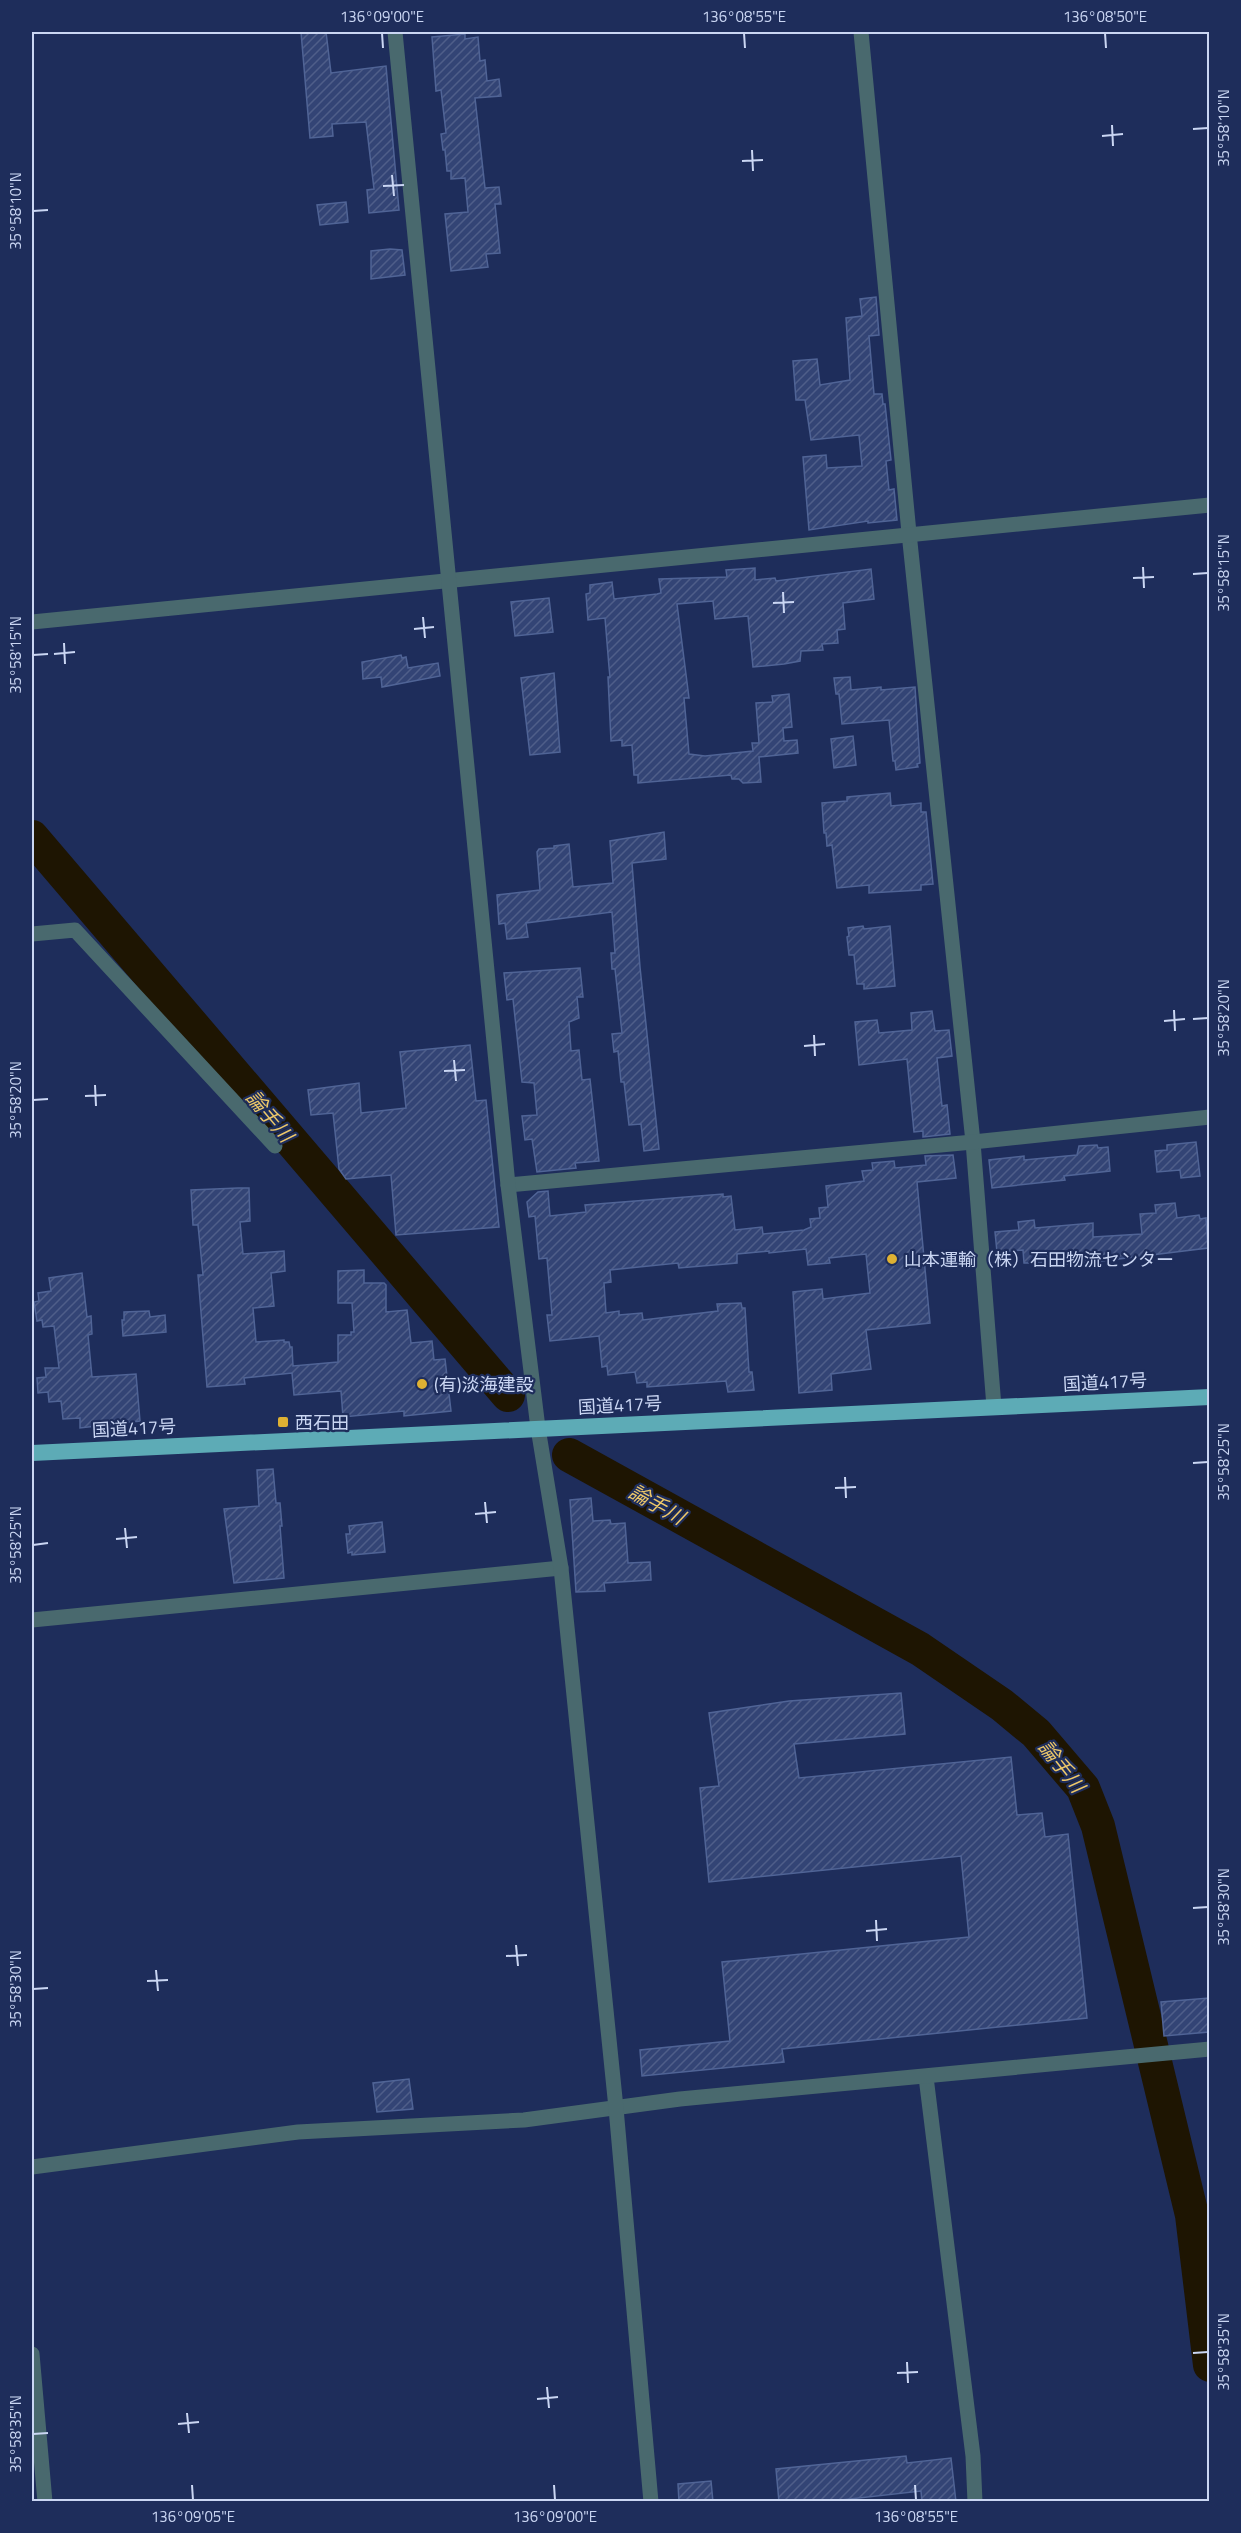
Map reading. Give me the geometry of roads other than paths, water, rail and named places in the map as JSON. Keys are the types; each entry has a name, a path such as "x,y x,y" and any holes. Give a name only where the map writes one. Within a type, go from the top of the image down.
{"highway":[{"name":"国道417号","path":"32,1453 1209,1397"}],"street":[{"path":"394,32 508,1185 538,1428 561,1568 616,2108 651,2502"},
{"path":"861,32 909,533 973,1142 994,1407"},
{"path":"32,622 909,533 1209,505"},
{"path":"32,934 75,930 275,1146"},
{"path":"508,1185 973,1142 1209,1117"},
{"path":"32,1620 561,1568"},
{"path":"32,2167 298,2132 524,2120 691,2098 1209,2049"},
{"path":"926,2077 973,2456 975,2502"},
{"path":"32,2354 45,2502"}],"waterway":[{"name":"論手川","path":"32,837 508,1395"},
{"name":"論手川","path":"569,1455 920,1649 1002,1705 1036,1733 1083,1788 1098,1826 1192,2215 1210,2365"}],"place":[{"name":"山本運輸（株）石田物流センター","path":"892,1259"},
{"name":"(有)淡海建設","path":"422,1384"},
{"name":"西石田","path":"283,1422"}]}
